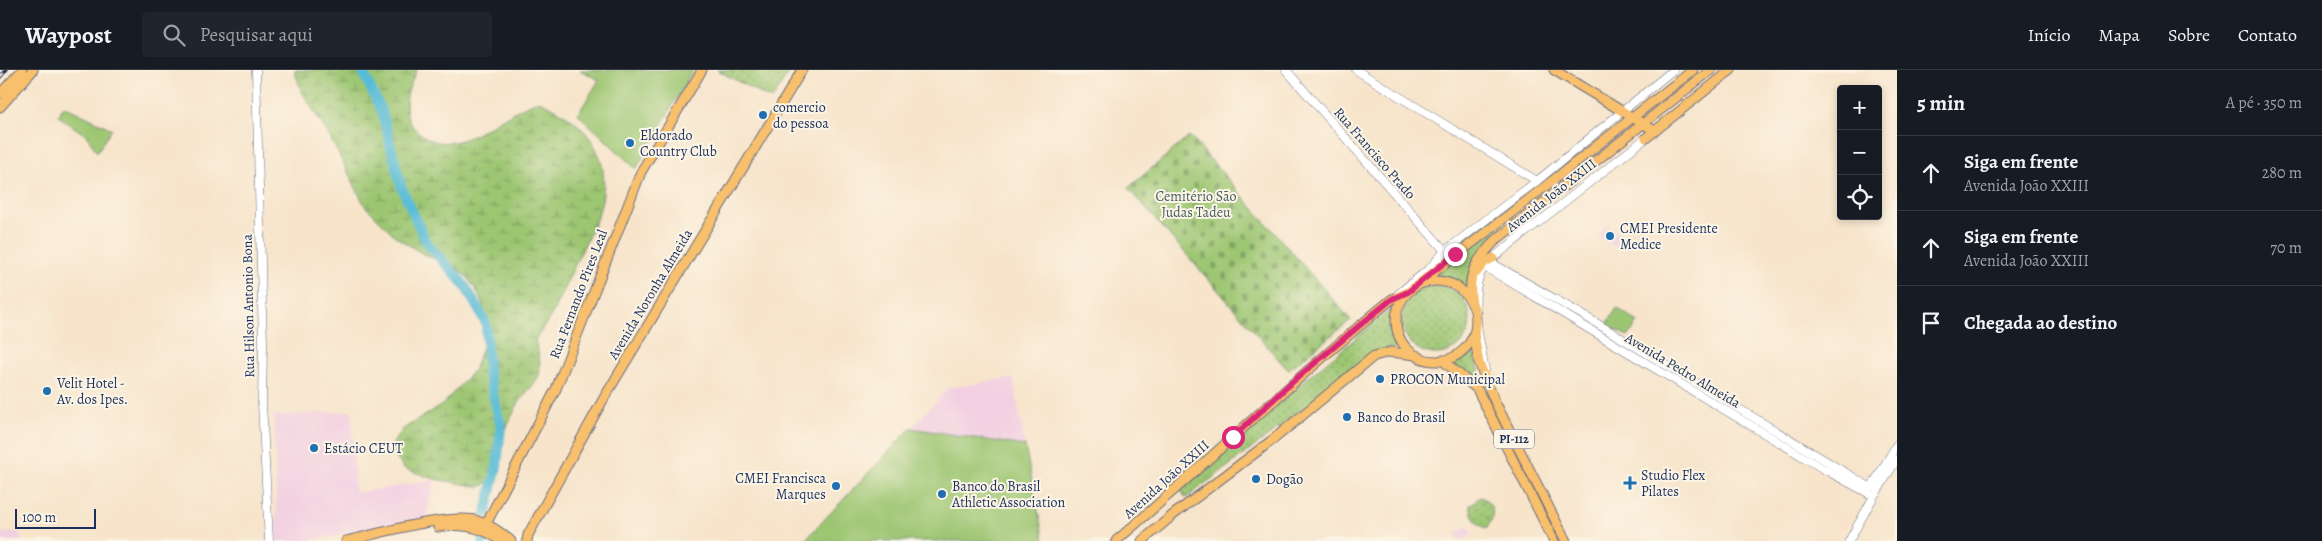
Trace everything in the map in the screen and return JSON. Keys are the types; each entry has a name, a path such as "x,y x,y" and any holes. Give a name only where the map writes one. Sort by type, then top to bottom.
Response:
{"main road":[{"path":"0,94 22,70"},
{"path":"0,107 33,70"},
{"name":"Rua Fernando Pires Leal","path":"485,527 556,389 641,172 702,70"},
{"name":"Avenida Noronha Almeida","path":"527,538 612,385 802,70"},
{"path":"1554,70 1655,131"},
{"name":"Avenida João XXIII","path":"1116,541 1177,489 1290,384 1392,299 1412,289 1693,70"},
{"name":"Avenida João XXIII","path":"1472,304 1470,284 1473,269 1478,260 1496,240 1711,70"},
{"name":"Avenida João XXIII","path":"1646,138 1731,70"},
{"path":"1430,268 1470,240 1479,237"},
{"path":"1470,284 1479,268 1489,262"},
{"path":"1342,384 1364,364 1380,354 1390,352 1416,355 1428,360 1442,360 1462,351 1474,333 1475,313 1472,304 1461,289 1448,282 1429,281 1412,289 1398,309 1396,325 1401,340 1416,355"},
{"name":"PI-112","path":"1474,333 1476,353 1488,386 1566,541"},
{"path":"1142,541 1173,514 1342,384 1375,362 1388,358 1416,360 1458,372"},
{"name":"PI-112","path":"1442,360 1477,389 1554,541"},
{"path":"1177,489 1188,504"},
{"path":"1164,500 1172,506 1173,514"},
{"path":"346,541 449,519 464,519 485,527 511,541"},
{"path":"374,541 443,526 485,527 501,541"},
{"path":"518,541 527,538"}],"street":[{"name":"Rua Hilson Antonio Bona","path":"256,70 263,343 262,403 269,541"},
{"name":"Rua Francisco Prado","path":"1286,70 1445,252"},
{"path":"1356,70 1537,181"},
{"name":"Avenida João XXIII","path":"1392,299 1430,268 1445,252 1537,181 1673,70"},
{"name":"Avenida João XXIII","path":"1489,262 1646,138"},
{"path":"1488,386 1476,305 1478,280 1489,262"},
{"name":"Avenida Pedro Almeida","path":"1489,262 1814,463 1873,492"},
{"path":"1848,541 1897,444"},
{"path":"1873,492 1897,459"}],"shaded area":[{"name":"CMEI Presidente Medice","path":"1605,226 1622,236 1616,247 1598,237"},
{"path":"1013,378 1025,446 911,428 948,388"},
{"name":"Estácio CEUT","path":"352,411 355,493 435,480 426,518 356,533 300,541 277,541 274,416"},
{"path":"1468,526 1472,535 1460,541 1456,533"},
{"path":"20,532 21,541 0,541 0,533"}],"green space":[{"path":"294,70 417,70 406,99 407,114 414,128 429,139 445,143 460,140 476,134 523,107 539,101 573,121 595,146 601,162 604,179 597,218 552,314 535,341 540,362 539,375 512,415 489,482 480,487 435,479 405,469 394,456 391,446 403,429 442,405 474,370 486,336 483,306 477,291 468,278 454,267 423,254 396,237 365,206 330,137 302,92"},
{"name":"Eldorado Country Club","path":"580,70 693,70 636,169 578,114 599,80"},
{"path":"717,70 785,70 789,72 772,100"},
{"path":"64,106 112,129 97,152 87,136 58,116"},
{"name":"Cemitério São Judas Tadeu","path":"1190,136 1351,320 1288,370 1128,188"},
{"path":"1506,224 1508,226 1494,237 1473,261 1466,289 1452,278 1432,275 1456,256"},
{"path":"1436,286 1449,289 1460,296 1467,307 1470,320 1467,333 1460,344 1449,351 1436,354 1423,351 1412,344 1405,333 1402,320 1405,307 1412,296 1423,289"},
{"path":"1392,308 1389,330 1398,348 1387,348 1366,357 1280,427 1186,498 1181,491 1186,485 1310,376"},
{"path":"1617,308 1638,322 1628,337 1607,324"},
{"path":"1471,346 1481,376 1481,386 1450,362"},
{"name":"Banco do Brasil Athletic Association","path":"911,428 1025,446 1044,541 804,541"},
{"path":"1480,497 1489,503 1492,511 1491,520 1486,528 1475,519 1470,505"}],"waterway":[{"path":"362,70 382,112 401,186 426,242 465,286 486,323 488,372 501,427 497,466 486,513"}],"railway":[{"path":"0,77 6,70"}],"place":[{"name":"comercio do pessoa","path":"763,115"},
{"name":"Eldorado Country Club","path":"630,143"},
{"name":"CMEI Presidente Medice","path":"1610,236"},
{"name":"PROCON Municipal","path":"1380,379"},
{"name":"Velit Hotel - Av. dos Ipes.","path":"47,391"},
{"name":"Banco do Brasil","path":"1347,417"},
{"name":"Estácio CEUT","path":"314,448"},
{"name":"Dogão","path":"1256,479"},
{"name":"Studio Flex Pilates","path":"1630,483"},
{"name":"CMEI Francisca Marques","path":"836,486"},
{"name":"Banco do Brasil Athletic Association","path":"942,494"}],"route":[{"path":"1233,437 1290,384 1360,325 1392,299 1408,292 1455,254"}]}
